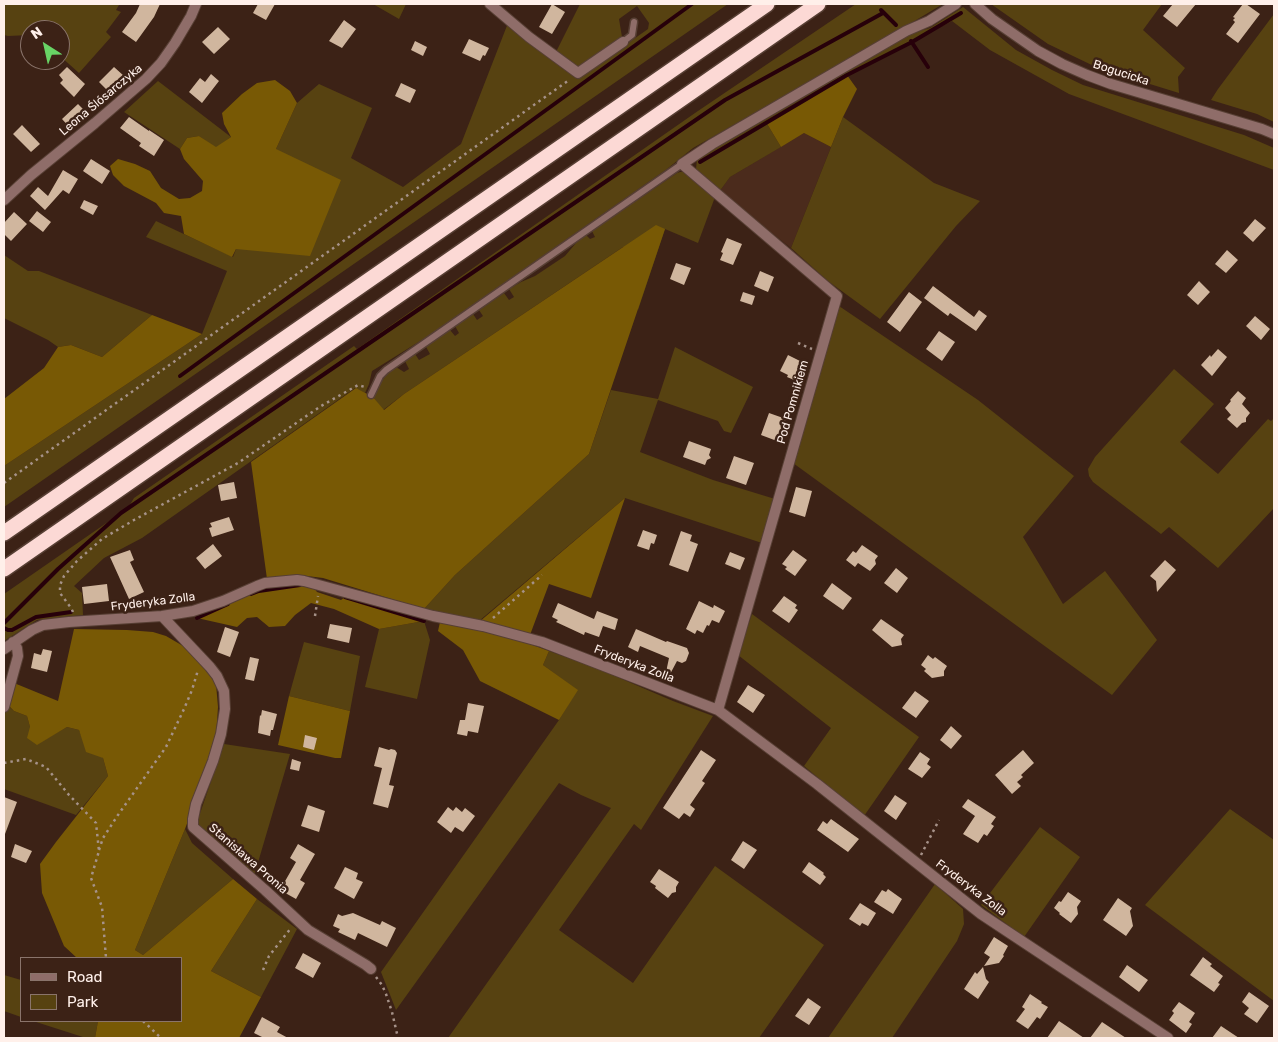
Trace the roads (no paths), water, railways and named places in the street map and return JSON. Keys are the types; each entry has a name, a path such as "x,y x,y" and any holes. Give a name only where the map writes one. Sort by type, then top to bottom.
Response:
{"highway":[{"path":"4,533 767,4"},
{"path":"4,569 818,4"}],"street":[{"name":"Leona Ślósarczyka","path":"4,200 152,73 175,43 196,4"},
{"path":"490,4 529,37 578,73 623,42"},
{"path":"682,164 712,144 897,36 956,4"},
{"name":"Bogucicka","path":"975,4 992,19 1038,51 1088,75 1111,84 1274,134"},
{"name":"Pod Pomnikiem","path":"682,164 837,296 718,710"},
{"name":"Fryderyka Zolla","path":"4,649 32,630 43,625 162,616 192,611 223,602 265,583 297,580 433,616 483,626 542,642 718,710 817,784 981,914 1168,1038"},
{"name":"Stanisława Pronia","path":"162,616 201,656 217,676 224,691 225,709 218,743 194,812 193,827 308,930 372,969"},
{"path":"4,707 18,656 17,648 13,642"}],"lane":[{"path":"623,42 632,35 634,22"},
{"path":"372,392 380,376 393,365 682,164"}],"waterway":[{"path":"180,376 692,4"},
{"path":"881,10 896,25"},
{"path":"4,623 58,569 121,513 725,100 883,13"},
{"path":"700,162 847,75 912,42 961,13"},
{"path":"911,41 928,67"},
{"path":"251,594 259,591 300,585"},
{"path":"345,597 424,621"},
{"path":"197,618 228,604"},
{"path":"4,628 12,630 36,617 71,612"}]}
